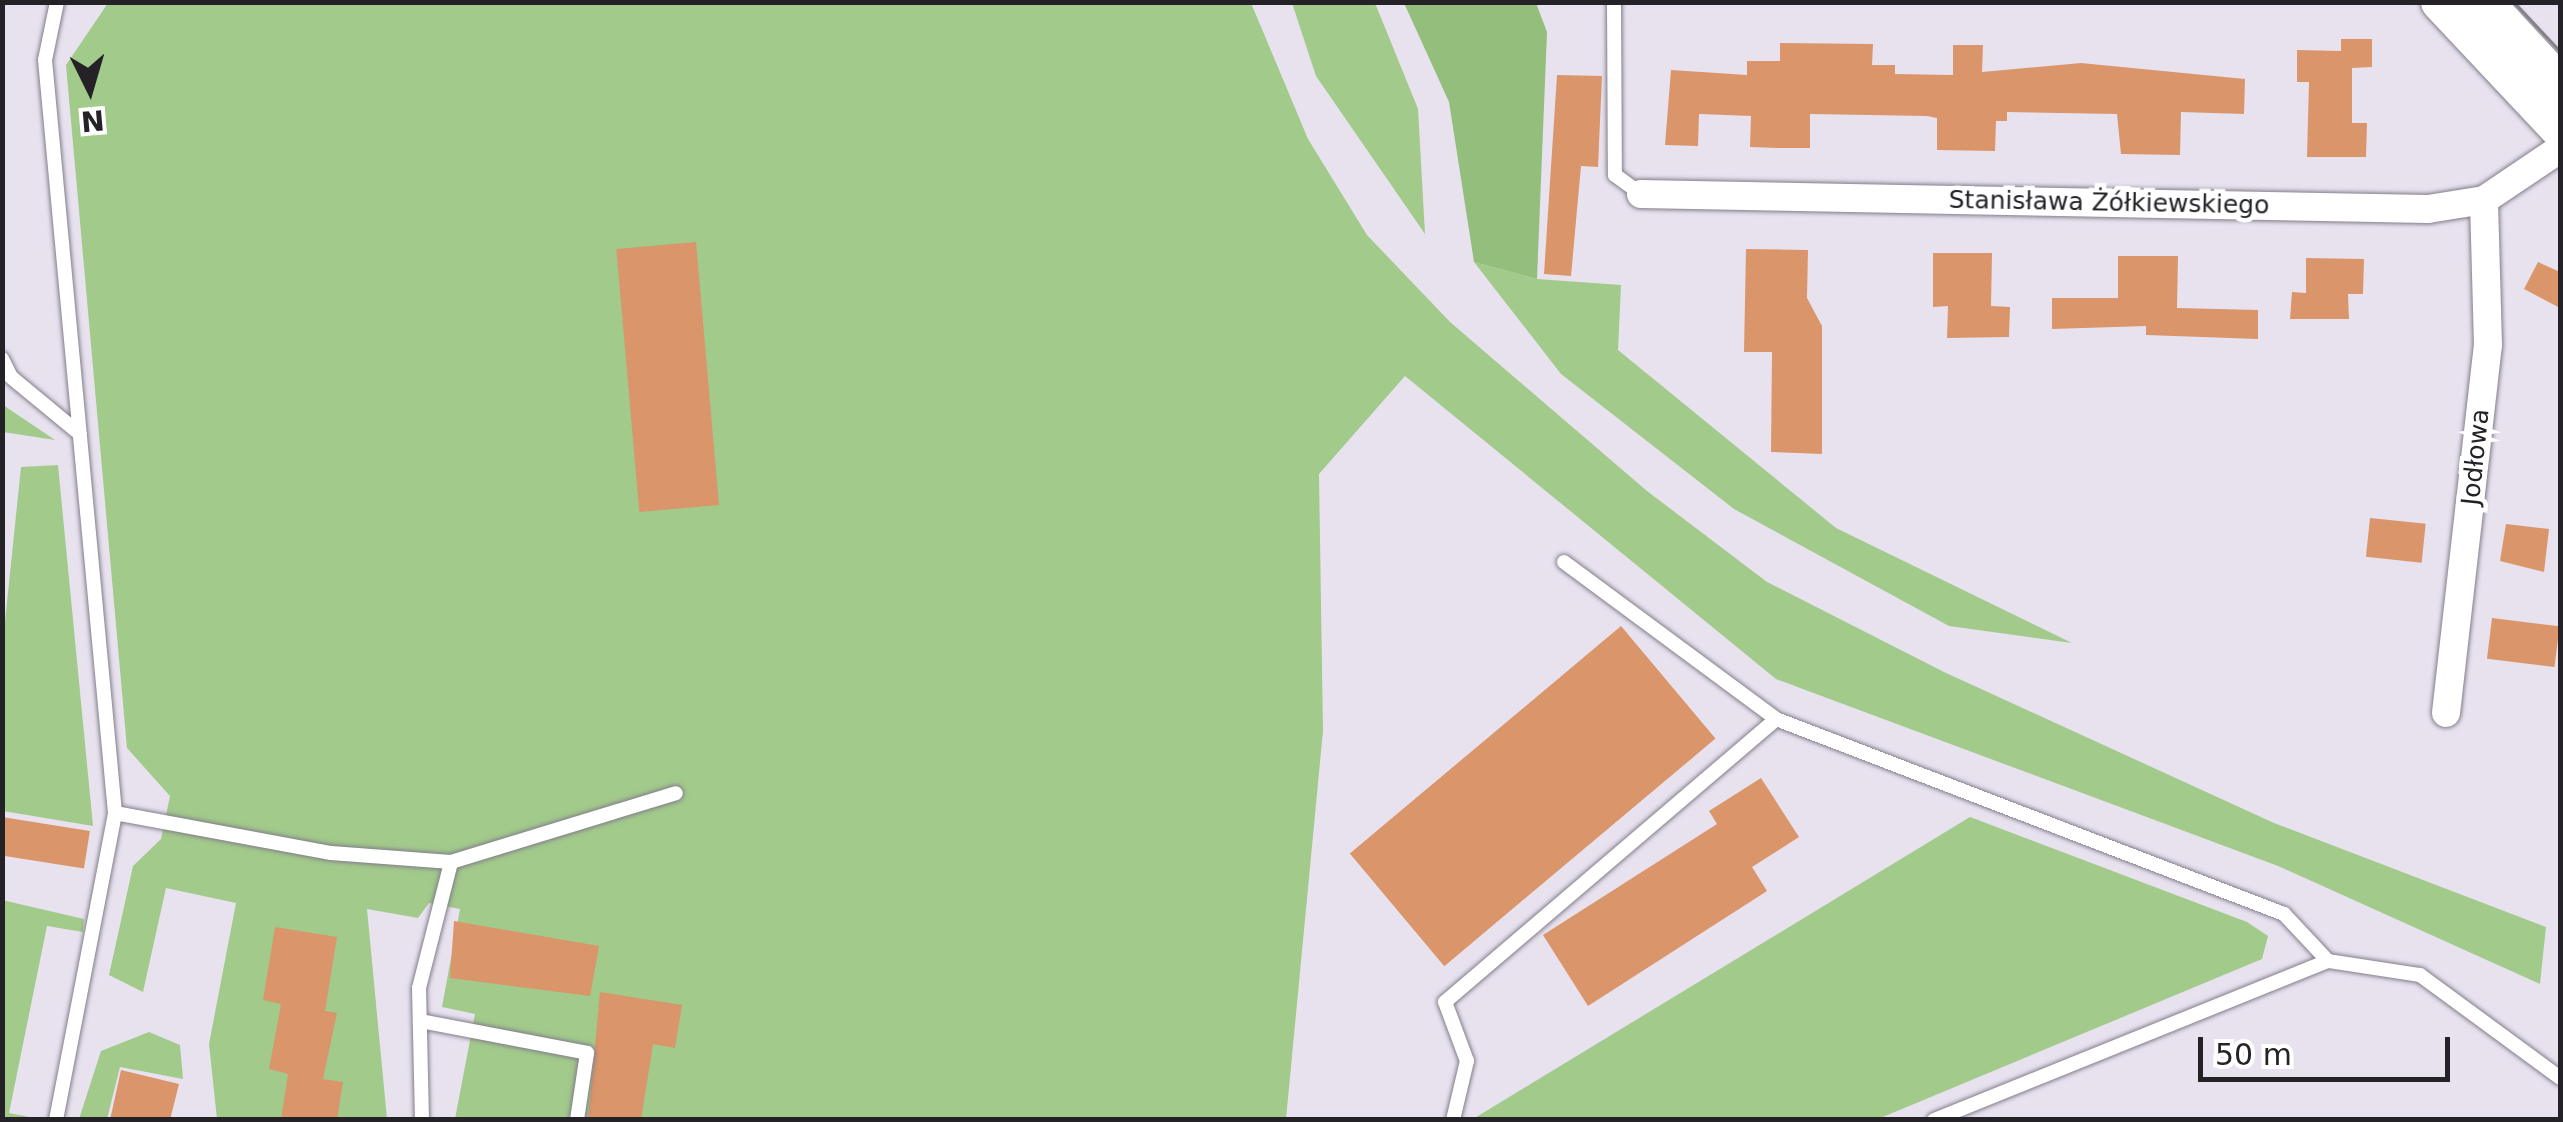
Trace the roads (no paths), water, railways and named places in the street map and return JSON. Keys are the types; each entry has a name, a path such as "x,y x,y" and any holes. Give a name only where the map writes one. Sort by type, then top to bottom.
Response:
{"main road":[{"path":"2440,2 2560,130"},
{"path":"2484,2 2560,84"}],"street":[{"name":"Stanisława Żółkiewskiego","path":"1641,194 2428,209 2484,200 2560,149"},
{"name":"Jodłowa","path":"2446,713 2488,344 2484,200"}],"lane":[{"path":"56,1120 115,812 45,60 57,2"},
{"path":"1614,2 1615,175 1641,194"},
{"path":"2,359 11,377 80,434"},
{"path":"1564,562 1776,719 2284,914 2328,961"},
{"path":"1453,1120 1467,1062 1445,1002 1776,719"},
{"path":"115,812 331,853 451,862 676,793"},
{"path":"422,1120 419,988 451,862"},
{"path":"1934,1120 2328,961 2420,975 2560,1078"},
{"path":"420,1022 586,1053 578,1120"}],"tram line":[{"path":"2514,2 2560,51"}]}
